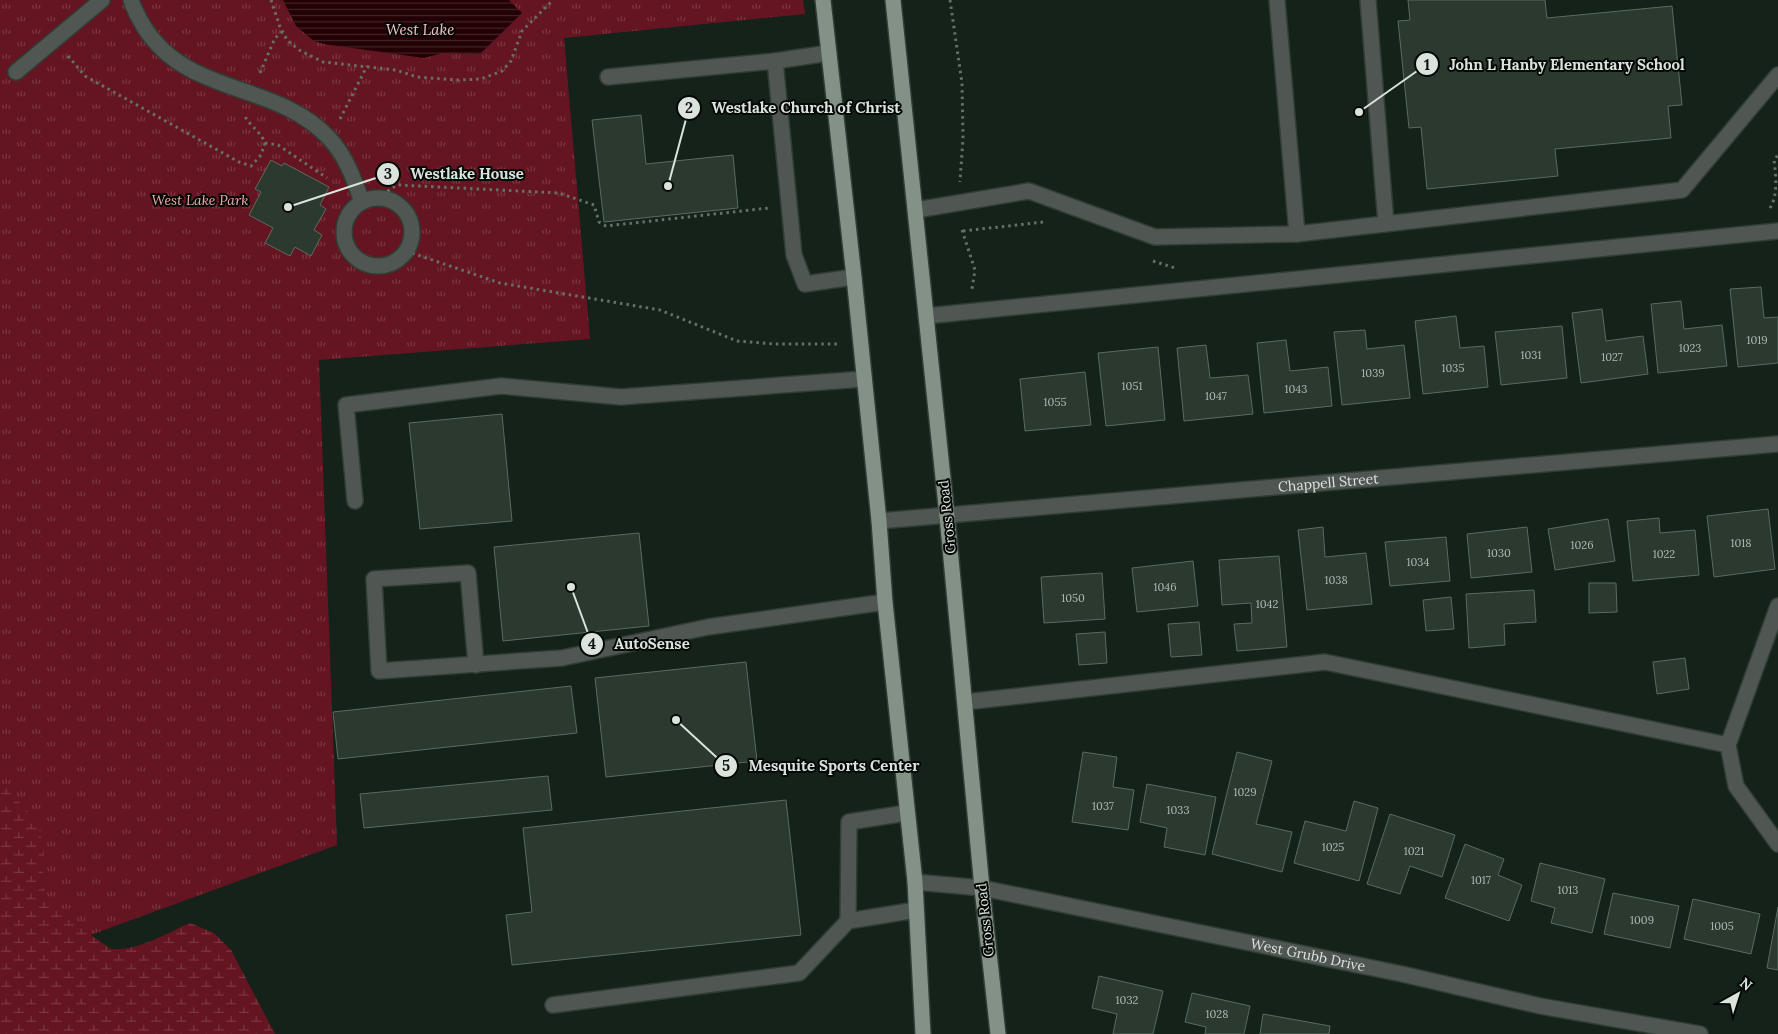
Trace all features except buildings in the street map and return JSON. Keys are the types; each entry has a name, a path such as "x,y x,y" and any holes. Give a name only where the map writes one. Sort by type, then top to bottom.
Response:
{"main road":[{"path":"823,0 854,278 906,813 915,882 923,1034"},
{"name":"Gross Road","path":"893,0 916,210 998,1034"}],"street":[{"path":"16,72 102,0"},
{"path":"131,0 134,10 154,41 188,70 267,98 307,119 329,138 347,162 362,202"},
{"path":"1277,0 1297,234"},
{"path":"1368,0 1386,224"},
{"path":"608,77 829,54"},
{"path":"775,61 794,255 805,284 854,278"},
{"path":"916,210 1029,191 1155,237 1297,234 1682,190 1778,75"},
{"path":"381,198 390,200 402,207 410,219 413,233 410,247 401,258 388,265 374,266 360,262 350,252 344,238 345,224 351,211 362,202 381,198"},
{"path":"926,316 1778,231"},
{"path":"355,501 346,405 501,386 621,398 864,379"},
{"name":"Chappell Street","path":"879,522 1778,444"},
{"path":"476,664 468,573 374,579 379,671 562,658 708,627 885,602"},
{"path":"1778,606 1728,745 1736,786 1778,844"},
{"path":"965,702 1325,662 1728,745"},
{"path":"848,921 849,822 906,813"},
{"name":"West Grubb Drive","path":"915,882 982,888 1402,974 1630,1028 1700,1034"},
{"path":"553,1005 799,973 848,921 916,910"}],"path":[{"path":"271,0 282,32 287,40 299,50 323,62 396,70 417,77 458,80 481,79 502,71 511,61 522,30 553,0"},
{"path":"950,0 962,83 964,138 959,203 963,231 975,270 973,288 962,313"},
{"path":"54,40 85,76 239,162 251,166 261,155 266,143 263,137 244,117 244,110 275,38 282,32"},
{"path":"329,138 367,66"},
{"path":"266,143 278,145 340,187 356,187"},
{"path":"381,198 391,188 399,185 558,193 594,205 599,222 606,226 790,205"},
{"path":"406,251 500,283 660,310 737,342 860,344"}],"green space":[{"name":"West Lake Park","path":"0,0 803,0 805,14 564,38 590,339 319,360 337,845 0,968"},
{"path":"0,782 38,822 44,854 42,885 55,910 111,949 141,945 190,923 214,933 231,950 275,1034 0,1034"}],"water":[{"name":"West Lake","path":"283,0 509,0 522,13 480,54 443,53 424,58 314,41 296,26"}],"place":[{"name":"John L Hanby Elementary School","path":"1359,112"},
{"name":"Westlake Church of Christ","path":"668,186"},
{"name":"Westlake House","path":"288,207"},
{"name":"AutoSense","path":"571,587"},
{"name":"Mesquite Sports Center","path":"676,720"}]}
